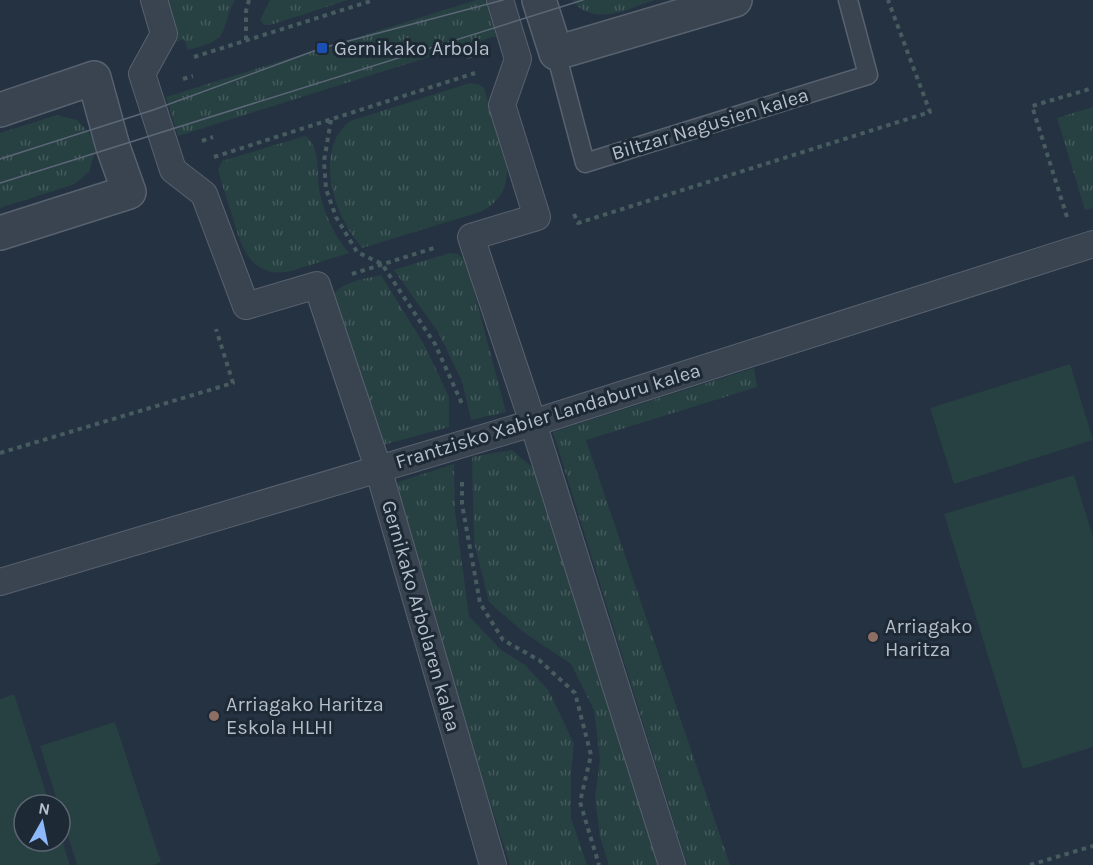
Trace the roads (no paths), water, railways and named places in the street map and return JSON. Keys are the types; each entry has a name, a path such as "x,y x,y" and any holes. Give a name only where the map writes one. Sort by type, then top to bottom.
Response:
{"street":[{"name":"Gernikako Arbolaren kalea","path":"154,0 164,34 142,74 173,170 204,194 246,306 317,285 378,468 493,865"},
{"path":"500,0 518,59 502,105 537,217 471,237 533,423 672,865"},
{"name":"Biltzar Nagusien kalea","path":"539,0 556,53"},
{"path":"556,53 735,0"},
{"path":"0,110 94,78 113,147 129,192 0,233"},
{"name":"Frantzisko Xabier Landaburu kalea","path":"0,582 533,423 1085,246"}],"lane":[{"name":"Biltzar Nagusien kalea","path":"556,53 585,163 868,75 848,0"}],"tram line":[{"path":"0,159 153,110 322,48 503,0"},
{"path":"0,183 583,0"}],"place":[{"name":"Gernikako Arbola","path":"322,48"},
{"name":"Arriagako Haritza","path":"873,637"},
{"name":"Arriagako Haritza Eskola HLHI","path":"214,716"}]}
